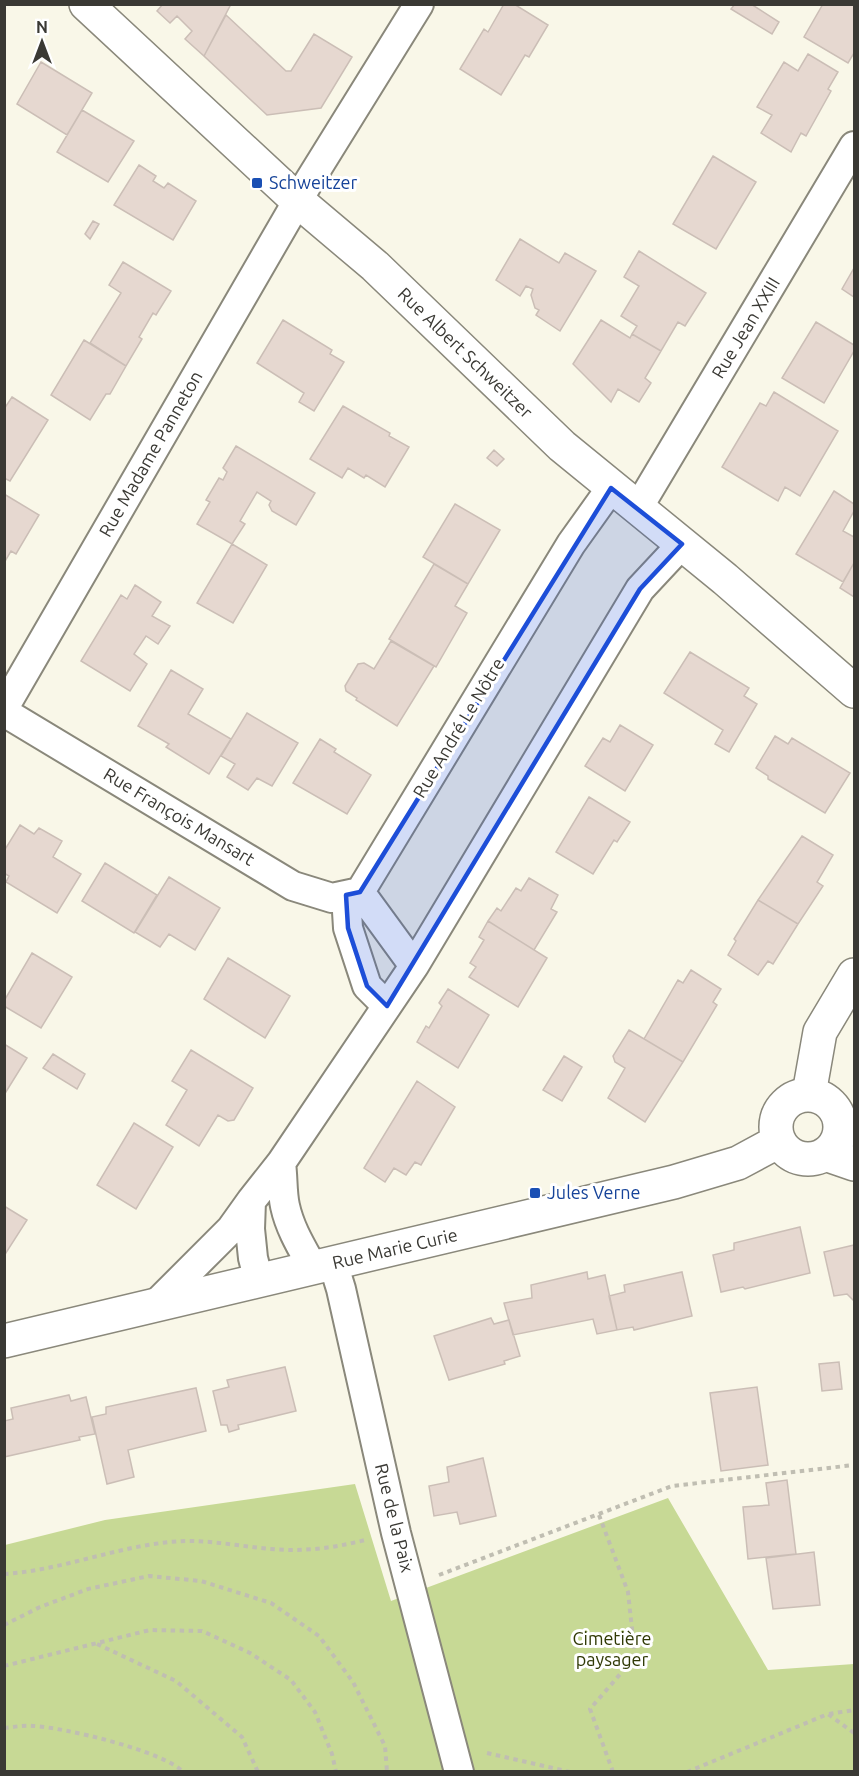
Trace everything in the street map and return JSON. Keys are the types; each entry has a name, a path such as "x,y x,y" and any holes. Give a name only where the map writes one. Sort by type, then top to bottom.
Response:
{"street":[{"name":"Rue Albert Schweitzer","path":"86,4 298,201 375,266 562,446 855,691"},
{"name":"Rue Madame Panneton","path":"4,710 298,201 419,4"},
{"name":"Rue Jean XXIII","path":"638,508 855,146"},
{"name":"Rue André Le Nôtre","path":"353,894 571,544 611,488"},
{"path":"153,1307 231,1229 281,1163 414,966 640,589 682,544"},
{"name":"Rue François Mansart","path":"4,710 293,886 332,898 353,894"},
{"path":"353,894 414,966"},
{"path":"353,894 348,927 367,986 387,1005"},
{"path":"832,1102 798,1096 789,1101 781,1110 776,1131 785,1149 794,1156 804,1159 840,1159 834,1147 839,1137 840,1126 832,1102 819,1032 855,975"},
{"name":"Rue Marie Curie","path":"4,1341 674,1182 738,1163 779,1141"},
{"path":"281,1163 284,1204 297,1240 323,1266"},
{"path":"251,1202 250,1229 253,1258 259,1281"},
{"name":"Rue de la Paix","path":"323,1266 341,1289 396,1533 459,1772"}],"path":[{"path":"411,1586 672,1486 855,1465"},
{"path":"599,1515 628,1592 635,1658 590,1709 613,1772"},
{"path":"4,1574 33,1572 129,1549 188,1541 293,1550 348,1544 396,1533"},
{"path":"4,1625 40,1607 88,1588 149,1576 201,1581 271,1603 319,1636 352,1682 385,1746 387,1772"},
{"path":"4,1666 150,1630 202,1631 250,1653 291,1680 315,1713 332,1754 336,1772"},
{"path":"95,1643 176,1681 242,1737 258,1772"},
{"path":"687,1772 828,1714 855,1710"},
{"path":"828,1714 855,1733"},
{"path":"4,1728 33,1726 96,1737 152,1755 179,1767 183,1772"},
{"path":"451,1744 570,1772"}],"highlighted area":[{"path":"611,488 682,544 640,589 387,1006 367,986 348,928 346,895 360,892"}],"green space":[{"name":"Cimetière paysager","path":"355,1484 391,1601 668,1498 768,1670 854,1664 854,1771 5,1772 5,1545 105,1520"}],"building":[{"path":"163,4 231,4 204,56 185,39 192,31 177,16 170,23 157,11"},
{"path":"504,4 514,4 548,25 529,57 525,55 501,95 460,69 484,29 488,32"},
{"path":"735,4 751,4 779,22 772,34 731,9"},
{"path":"823,4 854,4 854,53 848,63 804,37"},
{"path":"226,15 286,71 291,71 314,34 352,57 321,108 267,115 204,56"},
{"path":"808,54 838,72 828,89 831,91 806,136 801,133 791,152 761,133 772,115 757,107 784,62 798,71"},
{"path":"41,62 92,93 67,135 17,104"},
{"path":"82,110 134,141 108,182 57,152"},
{"path":"713,156 756,182 716,249 673,224"},
{"path":"139,165 156,176 153,181 164,188 168,183 196,201 173,240 114,205"},
{"path":"93,221 99,224 90,239 85,234"},
{"path":"520,239 559,263 565,253 596,271 560,331 536,315 539,310 535,308 531,295 533,289 526,286 520,296 496,280"},
{"path":"639,251 706,293 685,326 678,322 661,351 632,334 637,326 621,316 639,286 624,277"},
{"path":"123,262 171,291 156,315 153,313 139,337 142,339 126,366 90,343 121,293 109,285"},
{"path":"854,268 854,297 842,289"},
{"path":"283,320 332,350 330,354 344,362 314,411 299,402 304,393 257,363"},
{"path":"601,320 630,338 632,334 661,351 645,378 651,383 639,402 618,389 611,402 573,364"},
{"path":"816,322 854,345 854,351 824,403 782,378"},
{"path":"84,340 126,366 110,394 106,394 90,420 51,395"},
{"path":"774,392 838,431 800,496 785,487 778,501 722,467 760,403 766,406"},
{"path":"12,397 48,420 10,481 4,478 4,409"},
{"path":"343,406 390,433 389,436 409,447 385,487 366,475 364,478 348,468 342,478 310,459"},
{"path":"236,446 315,493 296,525 272,511 269,505 271,501 257,492 240,521 245,524 232,544 197,524 210,502 206,500 219,478 223,480 227,472 223,468"},
{"path":"494,450 504,459 497,466 487,458"},
{"path":"834,491 854,504 854,511 843,531 854,537 854,563 843,582 796,554"},
{"path":"4,494 39,515 16,554 11,551 4,563"},
{"path":"455,504 500,530 468,584 423,557"},
{"path":"232,544 267,565 233,623 197,603"},
{"path":"854,563 854,597 840,588"},
{"path":"434,564 468,584 455,606 467,613 436,667 389,639"},
{"path":"135,585 161,602 152,616 170,626 158,644 146,636 134,654 147,664 130,691 81,661 121,595 127,599"},
{"path":"391,641 434,666 397,726 356,700 357,698 346,691 345,686 358,664 364,663 374,669"},
{"path":"690,652 749,688 744,696 757,704 729,752 715,744 723,730 664,693"},
{"path":"171,670 203,689 188,714 231,739 209,774 166,747 169,744 138,726"},
{"path":"247,713 298,743 272,786 257,778 248,790 227,777 235,764 221,756"},
{"path":"620,725 653,745 625,791 585,766 603,738 610,742"},
{"path":"775,736 788,744 792,738 850,773 825,813 768,779 768,776 756,768"},
{"path":"320,739 336,749 334,752 371,775 347,814 293,783"},
{"path":"589,797 630,822 617,842 614,840 593,874 556,852"},
{"path":"20,825 34,834 39,828 62,841 53,857 81,874 57,913 6,882 9,876 4,873 4,851"},
{"path":"802,836 833,855 817,882 823,886 798,924 758,900"},
{"path":"105,863 157,895 134,933 82,901"},
{"path":"169,877 220,908 195,950 169,934 160,947 135,932"},
{"path":"529,878 558,895 551,909 557,912 534,950 488,921 497,908 501,911 516,888 521,891"},
{"path":"758,900 798,924 773,964 768,961 758,975 728,955 736,941 734,939"},
{"path":"488,921 547,958 518,1007 469,977 476,967 470,963 484,940 479,937"},
{"path":"32,953 72,977 41,1028 4,1006 4,1001"},
{"path":"228,958 290,996 265,1038 204,999"},
{"path":"691,970 721,989 713,1002 717,1005 683,1062 644,1039 678,980 683,983"},
{"path":"448,989 489,1015 458,1068 417,1042 426,1026 429,1028 442,1006 439,1003"},
{"path":"629,1030 683,1062 645,1122 608,1098 625,1068 615,1062 613,1056"},
{"path":"4,1044 27,1058 4,1095"},
{"path":"191,1050 253,1088 234,1120 228,1121 218,1115 199,1146 166,1125 187,1090 172,1081"},
{"path":"53,1054 85,1074 77,1089 43,1068"},
{"path":"564,1056 582,1067 562,1101 543,1090"},
{"path":"417,1081 455,1107 421,1165 415,1162 406,1175 394,1168 385,1182 364,1168"},
{"path":"134,1123 173,1147 136,1209 97,1185"},
{"path":"4,1206 27,1220 4,1256"},
{"path":"800,1227 810,1273 745,1289 743,1287 721,1292 713,1255 734,1250 734,1243"},
{"path":"854,1245 854,1301 847,1294 834,1296 824,1252"},
{"path":"587,1272 588,1279 605,1275 617,1330 597,1334 593,1319 513,1335 504,1303 532,1298 531,1285"},
{"path":"682,1272 692,1316 634,1330 633,1327 617,1330 609,1296 625,1292 624,1285"},
{"path":"491,1318 494,1324 509,1320 520,1356 504,1361 505,1364 449,1380 434,1336"},
{"path":"839,1362 842,1389 822,1391 819,1364"},
{"path":"285,1367 296,1411 238,1425 239,1429 229,1432 227,1425 221,1425 213,1391 229,1387 227,1380"},
{"path":"757,1387 768,1465 721,1471 710,1393"},
{"path":"196,1388 206,1431 128,1450 134,1477 107,1484 92,1417 106,1414 106,1407"},
{"path":"69,1395 71,1401 86,1397 95,1434 79,1437 80,1440 4,1457 4,1421 13,1419 11,1408"},
{"path":"483,1458 496,1516 460,1524 457,1512 434,1516 429,1486 449,1482 447,1467"},
{"path":"787,1480 796,1554 748,1559 743,1507 769,1505 766,1483"},
{"path":"814,1552 820,1605 773,1609 766,1558"}],"place":[{"name":"Schweitzer","path":"257,183"},
{"name":"Jules Verne","path":"535,1193"}]}
